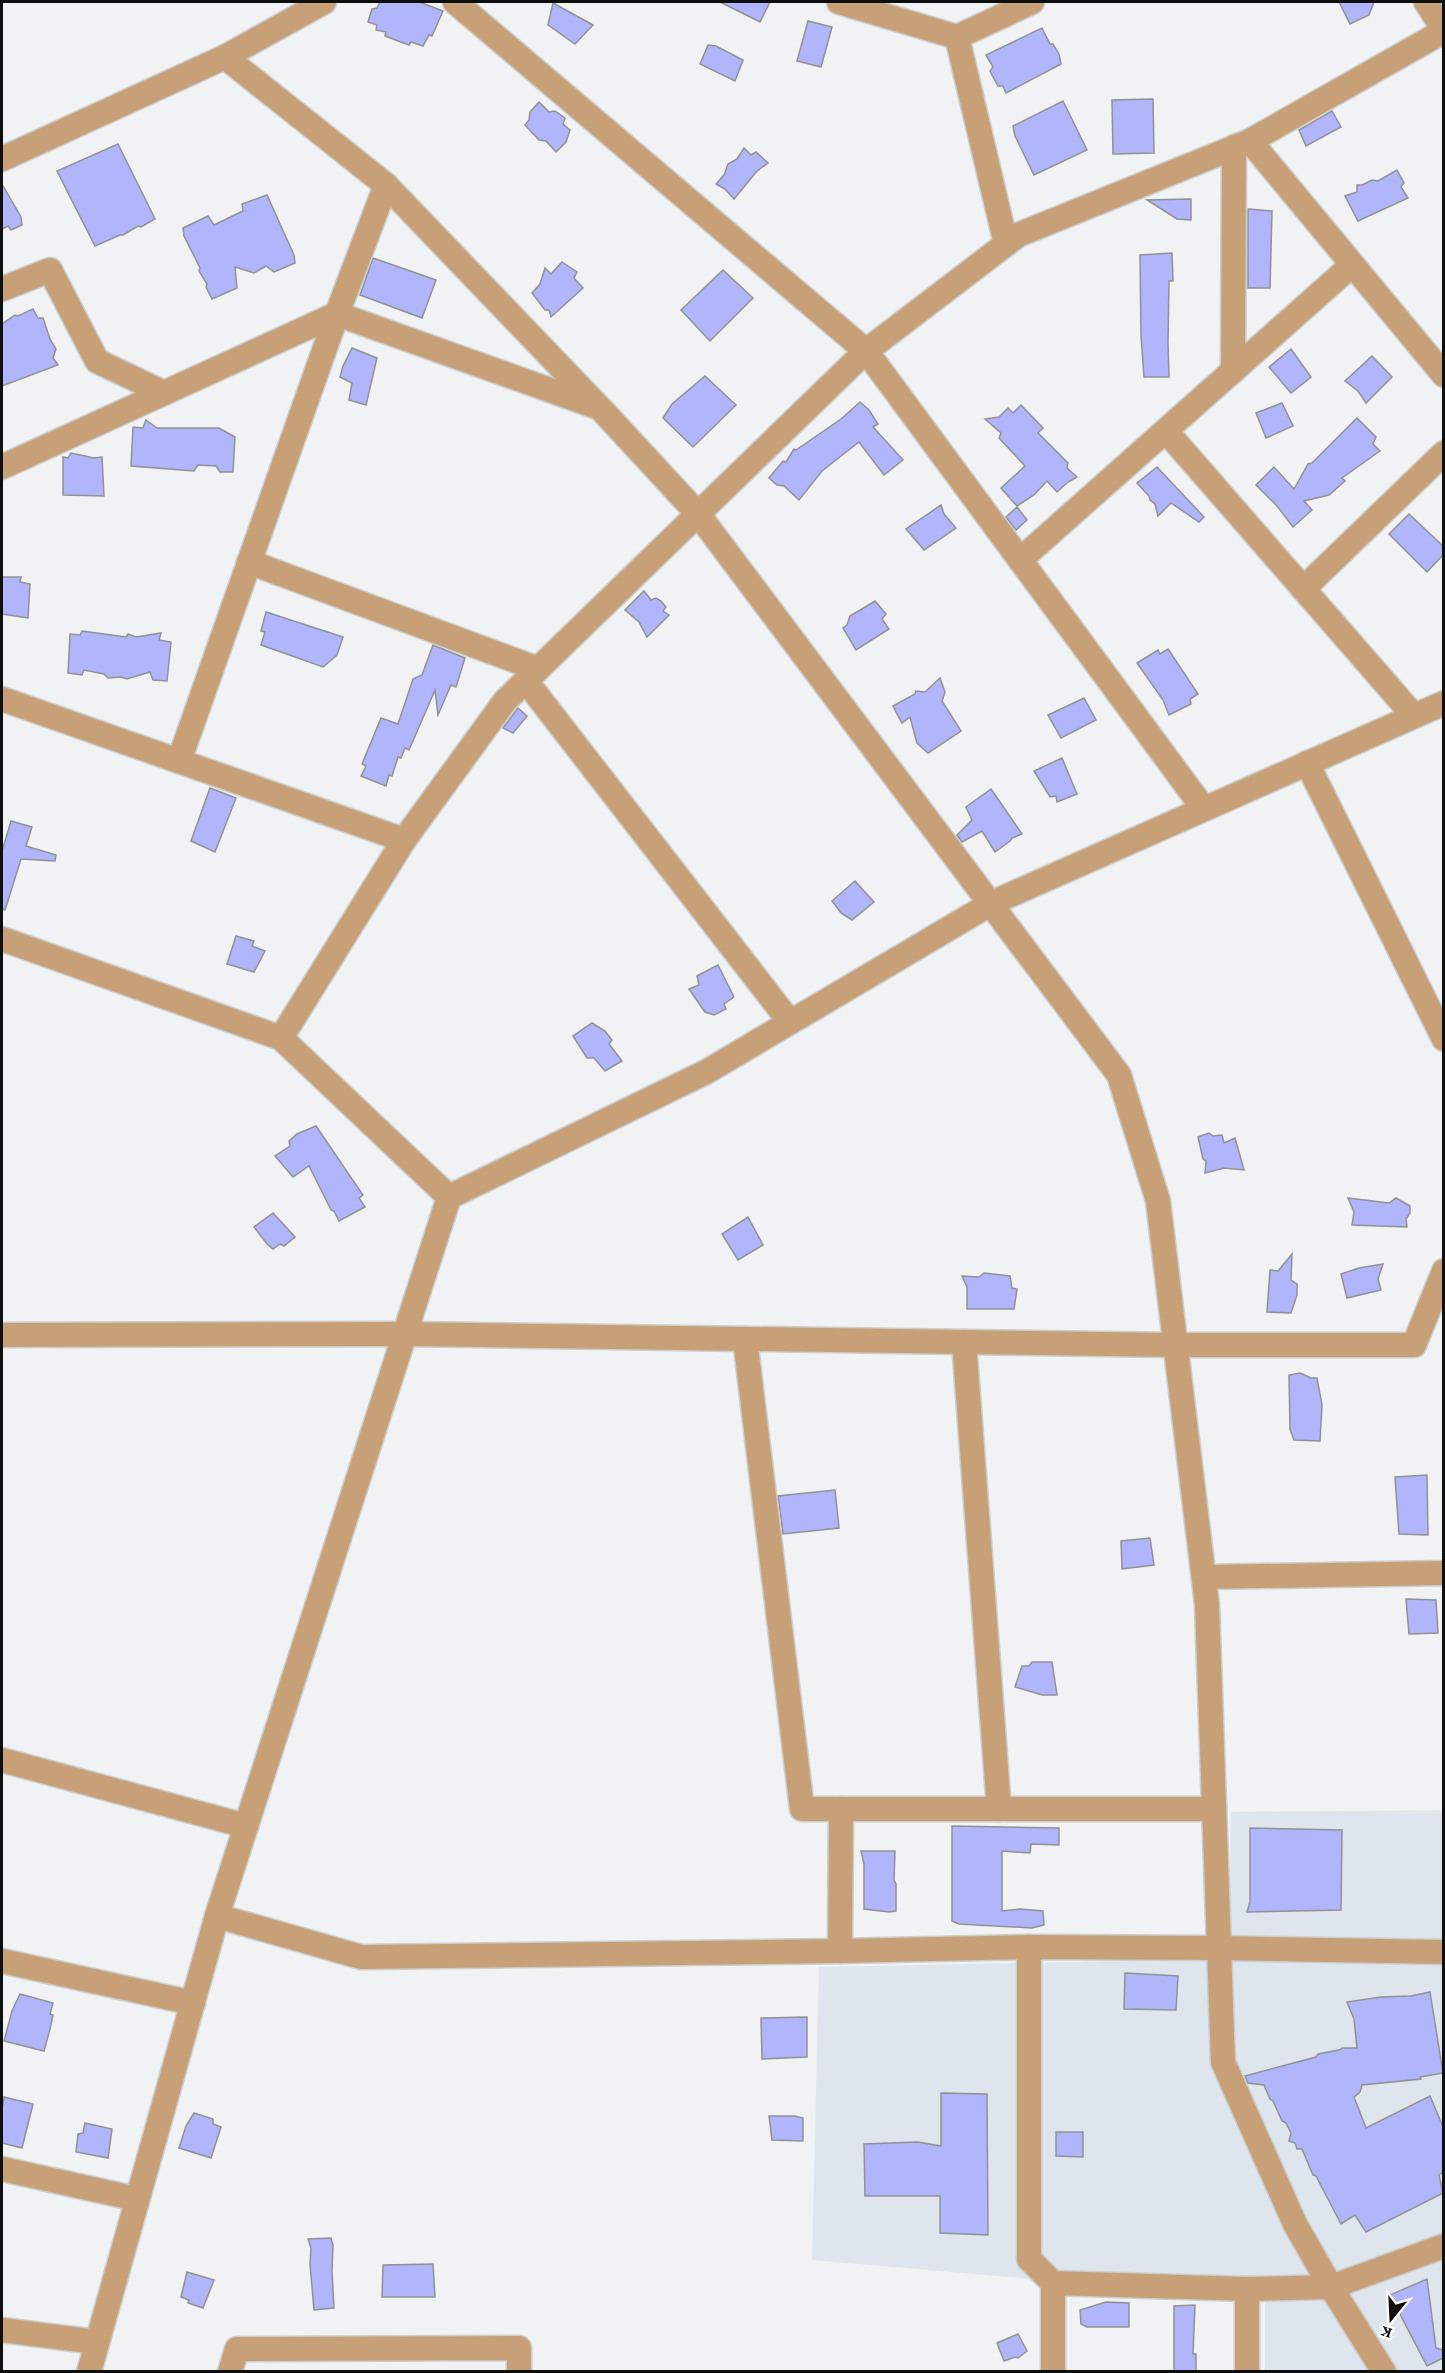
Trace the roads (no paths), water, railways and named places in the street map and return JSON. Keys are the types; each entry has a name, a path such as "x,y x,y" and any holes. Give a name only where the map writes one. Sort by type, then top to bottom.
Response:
{"street":[{"path":"2,159 225,57 324,2"},
{"path":"455,2 866,351 1204,809"},
{"path":"839,2 957,37 1032,2"},
{"path":"281,1038 404,840 505,701 866,351 1018,235 1242,144 1443,31 1426,2"},
{"path":"957,37 1006,244"},
{"path":"225,57 386,186 600,408 698,514 1119,1075 1158,1201 1207,1605 1223,2062 1295,2224 1331,2288 1384,2372"},
{"path":"1242,144 1352,265 1443,375"},
{"path":"1233,371 1242,144"},
{"path":"179,761 337,314 386,186"},
{"path":"1020,560 1352,265"},
{"path":"2,289 50,270 97,361 164,393"},
{"path":"2,467 337,314 600,408"},
{"path":"1166,430 1414,716"},
{"path":"1303,589 1443,453"},
{"path":"249,562 532,675 790,1022"},
{"path":"2,699 404,840"},
{"path":"89,2372 217,1916 449,1197 706,1072 992,903 1443,703"},
{"path":"1307,763 1443,1040"},
{"path":"2,939 281,1038 449,1197"},
{"path":"2,1337 405,1334 1175,1345 1414,1345 1443,1271"},
{"path":"745,1339 802,1809 1214,1809"},
{"path":"964,1342 999,1809"},
{"path":"1204,1577 1443,1573"},
{"path":"2,1760 246,1826"},
{"path":"840,1951 841,1809"},
{"path":"217,1916 361,1956 1029,1947 1443,1952"},
{"path":"1029,1947 1029,2259 1053,2283 1247,2289 1331,2288 1443,2246"},
{"path":"2,1961 193,2002"},
{"path":"2,2169 137,2199"},
{"path":"1053,2283 1053,2372"},
{"path":"1247,2289 1247,2372"},
{"path":"2,2330 97,2342"},
{"path":"230,2372 237,2349 519,2348 519,2372"}]}
